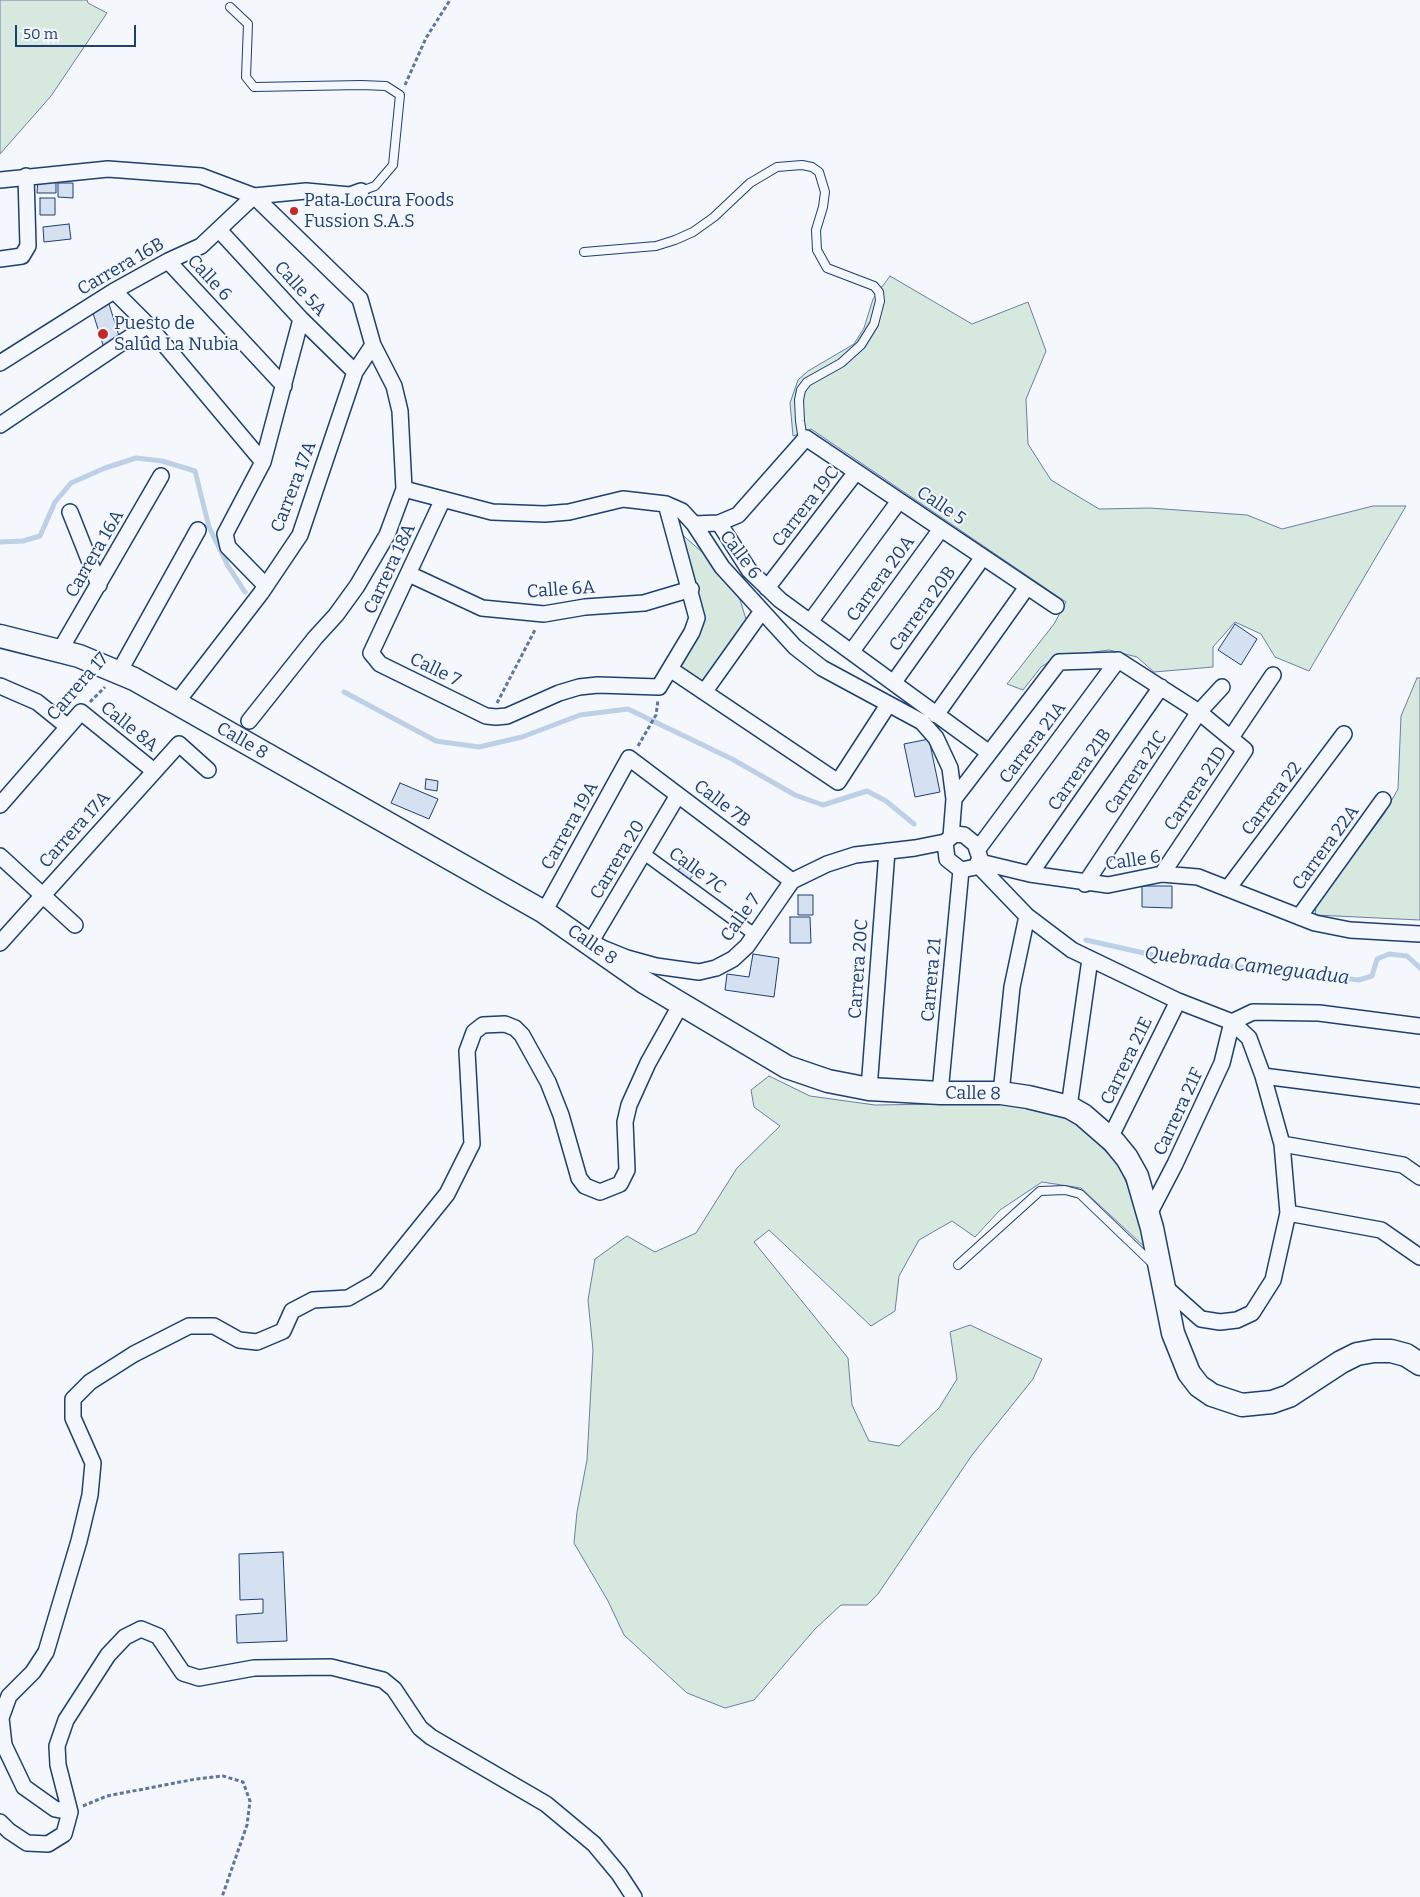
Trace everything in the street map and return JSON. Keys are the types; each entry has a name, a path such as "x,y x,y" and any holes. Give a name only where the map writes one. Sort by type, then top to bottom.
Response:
{"main road":[{"name":"Calle 8","path":"0,636 60,652 119,672 176,702 544,912 644,982 787,1068 828,1082 869,1089 940,1093 1001,1093 1028,1096 1069,1107 1083,1115 1110,1138 1127,1158 1137,1176 1151,1221 1173,1333 1189,1373 1199,1386 1227,1401 1242,1405 1272,1402 1289,1396 1341,1362 1357,1354 1391,1352 1406,1355 1420,1364"}],"street":[{"path":"0,180 108,169 201,176 254,196 360,299 373,346 394,386 400,411 404,489 387,535 357,586 336,615 315,638 249,721"},
{"path":"0,258 22,256 28,246 26,176"},
{"path":"254,196 306,191 350,195 362,191"},
{"name":"Carrera 16B","path":"0,363 114,291 168,261 201,246 254,196"},
{"name":"Calle 5A","path":"220,230 301,319 355,372"},
{"name":"Calle 6","path":"168,261 284,386"},
{"path":"114,291 148,325 263,462"},
{"path":"264,590 228,547 225,534 263,462 301,319"},
{"path":"0,424 148,325"},
{"name":"Carrera 17A","path":"176,702 264,590 300,535 355,372 373,346"},
{"path":"694,524 719,523 738,515 806,438"},
{"name":"Calle 5","path":"806,438 1056,606"},
{"name":"Carrera 19C","path":"766,588 856,472"},
{"name":"Carrera 16A","path":"60,652 162,476"},
{"name":"Calle 6","path":"404,489 492,512 523,514 570,512 623,500 666,504 682,511 694,524 722,567 795,647 815,663 888,705 922,722 936,738 950,768 954,806 948,839 947,859"},
{"name":"Carrera 18A","path":"371,654 410,574 442,499"},
{"path":"810,622 899,500"},
{"path":"490,716 507,716 559,693 579,687 598,685 659,687 692,632 697,618 666,504"},
{"path":"70,512 99,585"},
{"path":"719,523 749,570 766,588 988,752"},
{"name":"Carrera 20A","path":"852,651 941,529"},
{"name":"Carrera 17","path":"119,672 198,530"},
{"name":"Carrera 20B","path":"894,682 983,557"},
{"name":"Calle 6A","path":"410,574 482,608 544,614 584,607 644,603 690,589"},
{"path":"936,714 1027,587"},
{"path":"705,691 762,612"},
{"name":"Calle 7","path":"371,654 380,664 490,716"},
{"path":"954,806 988,752 1059,662 1118,660 1200,712 1232,736 1273,675"},
{"name":"Carrera 21A","path":"976,853 1118,660"},
{"path":"670,669 838,782 888,705"},
{"path":"0,686 37,702 68,727"},
{"name":"Carrera 21C","path":"1085,884 1200,712 1222,686"},
{"name":"Carrera 21B","path":"1030,874 1161,687"},
{"name":"Carrera 17","path":"0,805 81,712"},
{"name":"Calle 8A","path":"81,712 154,771"},
{"name":"Carrera 22","path":"1229,887 1344,734"},
{"name":"Carrera 21D","path":"1162,874 1245,750 1232,736"},
{"name":"Carrera 17A","path":"0,943 42,894 180,744"},
{"name":"Calle 8A","path":"180,744 208,770"},
{"name":"Carrera 19A","path":"544,912 628,758"},
{"name":"Calle 7B","path":"628,758 792,881"},
{"name":"Carrera 20","path":"590,943 678,795"},
{"name":"Carrera 22A","path":"1298,917 1383,800"},
{"name":"Calle 6","path":"954,806 976,853 1030,874 1085,884 1108,886 1162,874 1198,877 1229,887 1315,924 1350,930 1420,934"},
{"name":"Calle 7","path":"590,943 627,958 656,966 699,972 716,968 734,959 792,881 827,864 855,855 915,848 960,834 976,853"},
{"name":"Calle 7","path":"915,848 947,859 961,870"},
{"name":"Carrera 20C","path":"869,1089 887,851"},
{"path":"961,870 973,869 976,853"},
{"path":"976,853 1027,916 1072,950 1178,1001 1232,1022 1249,1038 1263,1076 1282,1144 1288,1213 1273,1280 1252,1313 1237,1320 1220,1322 1201,1319 1163,1279"},
{"name":"Calle 7C","path":"643,854 754,934"},
{"path":"0,856 75,925"},
{"name":"Carrera 21","path":"940,1093 961,870"},
{"path":"1001,1093 1012,987 1027,916"},
{"path":"1069,1107 1090,959"},
{"name":"Carrera 21E","path":"1110,1138 1178,1001"},
{"path":"70,1812 56,1809 24,1787 4,1745 1,1718 9,1696 33,1672 46,1652 79,1541 90,1495 93,1463 73,1418 73,1399 90,1382 134,1354 189,1326 214,1326 239,1340 257,1342 282,1331 292,1311 313,1300 348,1298 376,1282 447,1194 472,1144 467,1051 474,1032 482,1026 504,1024 515,1028 522,1035 548,1082 561,1115 579,1178 585,1186 600,1192 620,1184 627,1170 624,1122 628,1105 648,1063 681,1004"},
{"path":"1232,1022 1253,1012 1309,1013 1420,1026"},
{"name":"Carrera 21F","path":"1151,1221 1225,1055 1232,1022"},
{"path":"1263,1076 1420,1096"},
{"path":"1282,1144 1403,1165 1420,1177"},
{"path":"1288,1213 1382,1230 1420,1257"},
{"path":"0,1822 9,1832 27,1843 48,1844 64,1834 70,1812 58,1765 56,1746 66,1720 108,1655 125,1637 141,1629 158,1636 183,1673 198,1678 254,1668 331,1667 383,1680 394,1688 420,1728 431,1737 546,1804 594,1844 619,1874 634,1897"}],"lane":[{"path":"230,7 248,24 246,76 254,87 386,86 400,95 393,165 375,186 362,191"},
{"path":"584,252 656,246 675,240 693,232 714,217 750,183 777,167 802,165 812,167 819,172 825,192 815,239 821,259 827,268 837,274 874,286 879,292 880,300 874,324 861,346 841,363 807,382 801,390 799,400 800,421 802,434 806,438"},
{"path":"958,1265 1040,1191 1065,1190 1080,1194 1163,1279"}],"path":[{"path":"400,95 414,63 420,55 426,38 450,0"},
{"path":"490,716 544,614"},
{"name":"Carrera 17","path":"81,712 119,672"},
{"path":"642,740 656,715"},
{"path":"70,1812 107,1796 196,1779 223,1776 242,1782 250,1801 247,1825 222,1897"}],"shaded area":[{"path":"0,0 87,0 88,3 107,13 51,96 0,154"},
{"path":"890,276 972,324 1028,302 1046,351 1026,399 1028,444 1051,480 1099,509 1150,508 1247,515 1282,529 1373,506 1406,506 1309,671 1275,657 1261,634 1235,622 1213,647 1213,667 1154,672 1137,657 1109,650 1057,657 1041,667 1023,690 1007,684 1054,624 1066,602 811,429 793,436 790,403 798,380 808,371 854,344 864,328 873,299"},
{"path":"678,531 734,580 749,629 700,699 673,677 699,630"},
{"path":"1417,678 1420,678 1420,920 1315,915 1316,906 1384,814 1398,789 1401,716"},
{"path":"769,1076 810,1096 875,1105 1014,1103 1060,1112 1092,1136 1119,1166 1137,1207 1149,1251 1081,1188 1042,1182 1000,1210 975,1237 952,1221 919,1240 899,1276 895,1311 871,1326 769,1230 754,1242 848,1358 852,1405 869,1441 899,1446 939,1408 957,1379 950,1332 970,1325 1042,1359 1033,1379 972,1455 878,1594 867,1605 841,1605 815,1629 754,1700 725,1708 687,1693 624,1635 608,1601 574,1543 577,1512 587,1460 593,1350 588,1300 595,1259 627,1236 655,1252 696,1233 737,1168 780,1126 754,1107 751,1090"}],"building":[{"path":"38,180 56,182 56,193 37,193"},
{"path":"58,183 73,183 73,198 58,197"},
{"path":"40,198 55,198 55,215 40,215"},
{"path":"69,224 71,239 44,242 43,227"},
{"path":"109,304 121,342 104,348 92,310"},
{"path":"1235,624 1257,639 1241,665 1218,650"},
{"path":"929,739 940,792 915,797 904,744"},
{"path":"426,779 438,781 437,791 425,789"},
{"path":"400,783 438,799 429,819 391,803"},
{"path":"685,862 696,872 688,881 677,872"},
{"path":"1142,886 1172,886 1172,908 1142,907"},
{"path":"798,895 813,895 813,915 798,915"},
{"path":"790,917 810,917 811,943 790,943"},
{"path":"753,954 779,958 774,997 725,990 727,974 749,977"},
{"path":"283,1552 287,1641 237,1643 236,1615 263,1613 263,1599 240,1600 239,1554"}],"waterway":[{"name":"Quebrada Cameguadua","path":"0,542 23,541 40,536 55,502 71,483 105,468 136,458 162,461 195,471 209,527 228,566 245,592"},
{"name":"Quebrada Cameguadua","path":"344,692 436,741 479,747 522,737 580,715 628,709 732,759 795,795 823,805 867,791 886,801 914,824"},
{"name":"Quebrada Cameguadua","path":"1086,940 1175,960 1359,980 1372,976 1377,959 1389,954 1407,956 1420,968"}],"place":[{"name":"Pata Locura Foods Fussion S.A.S","path":"294,211"},
{"name":"Puesto de Salud La Nubia","path":"103,334"}]}
